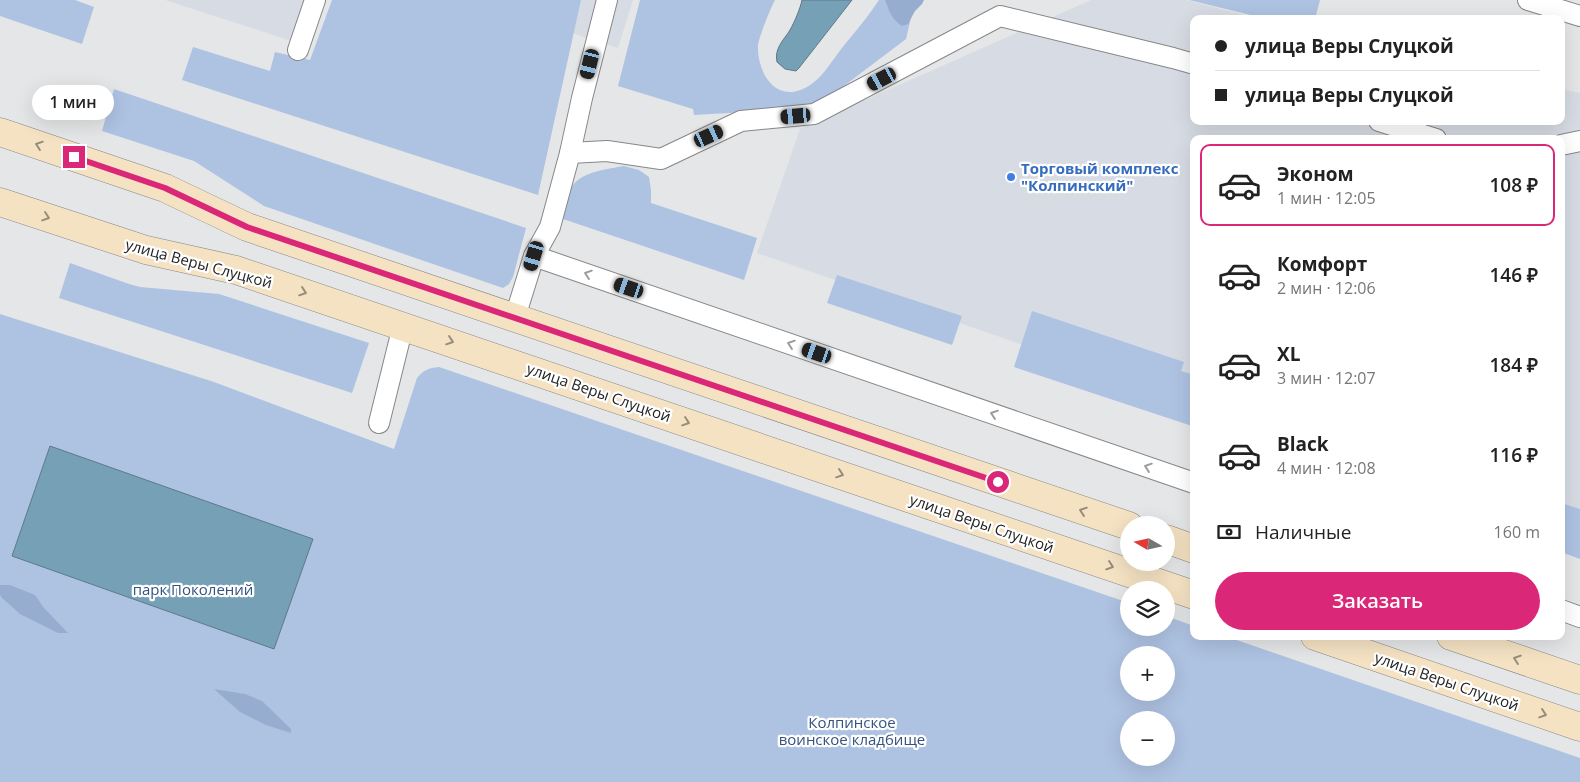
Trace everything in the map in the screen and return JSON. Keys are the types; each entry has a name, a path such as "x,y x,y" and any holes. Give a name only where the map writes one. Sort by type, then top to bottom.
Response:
{"street":[{"path":"0,132 165,188 247,227 1120,523"},
{"name":"улица Веры Слуцкой","path":"0,202 146,250 236,270 1190,594"},
{"path":"1175,542 1190,548"},
{"name":"улица Веры Слуцкой","path":"1327,640 1580,727"},
{"path":"1463,640 1580,680"}],"lane":[{"path":"298,50 315,0"},
{"path":"515,317 534,256 550,226 570,153 607,0"},
{"path":"1528,0 1580,16"},
{"path":"570,153 607,151 661,159 741,121 814,114 1000,16 1190,63"},
{"path":"1392,125 1423,135"},
{"path":"1565,145 1580,142"},
{"path":"534,256 1190,482"},
{"path":"379,424 403,326"},
{"path":"1565,611 1580,617"}],"shaded area":[{"path":"165,0 325,0 310,47"},
{"path":"470,0 633,0 618,48"},
{"path":"802,0 852,0 796,71 785,69 777,62 776,57 778,48 794,23"},
{"path":"885,0 924,0 908,24 902,26 889,11"},
{"path":"1091,0 1187,0 1244,15 1190,15 1190,125 1565,125 1565,90 1580,93 1580,538 1565,532 1565,135 1190,135 1190,403 757,253 800,129"},
{"path":"50,446 313,539 274,649 12,556"},
{"path":"0,585 10,585 35,595 44,608 68,633 58,633 20,614 1,597"},
{"path":"214,689 245,694 262,701 291,729 291,733 266,725 240,712"}],"green space":[{"path":"0,0 75,0 94,7 82,44 0,16"},
{"path":"332,0 581,0 538,195 182,80 193,47 270,71 275,52 310,60"},
{"path":"640,0 775,0 760,37 758,56 769,82 776,88 793,92 809,86 820,77 879,0 915,0 906,39 820,104 763,111 694,115 693,109 618,86"},
{"path":"1189,0 1320,0 1316,15 1251,15"},
{"path":"114,89 526,228 513,277 509,284 503,288 264,206 194,161 102,131"},
{"path":"624,166 639,170 649,177 651,203 757,238 744,280 560,218 568,192 578,180 597,171"},
{"path":"70,263 140,287 219,294 369,343 352,393 59,298"},
{"path":"837,275 962,316 952,345 827,303"},
{"path":"1032,311 1184,362 1181,371 1190,374 1190,425 1014,367"},
{"path":"0,314 214,382 394,449 417,378 426,370 439,367 1120,600 1120,636 1175,636 1175,619 1190,625 1190,640 1237,640 1580,758 1580,782 0,782"},
{"path":"1565,504 1580,509 1580,559 1565,553"}],"place":[{"name":"Торговый комплекс \"Колпинский\"","path":"1011,177"}],"route":[{"path":"74,157 165,188 247,227 998,482"}],"park label":[{"name":"парк Поколений","path":"193,589"},
{"name":"Колпинское воинское кладбище","path":"852,730"}]}
